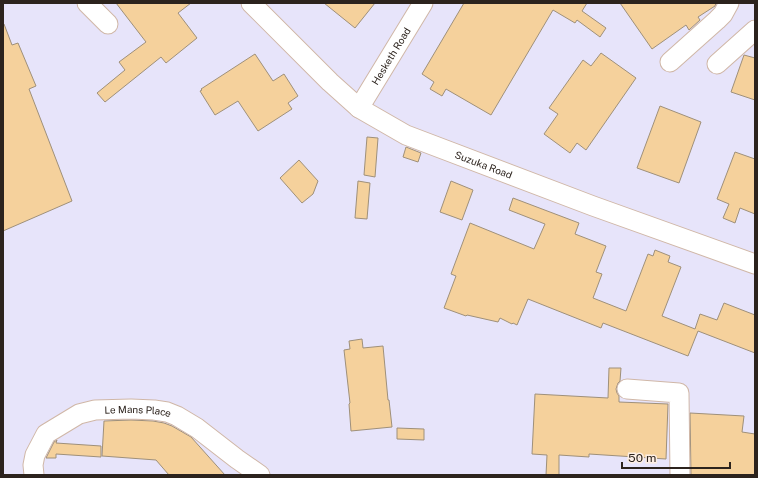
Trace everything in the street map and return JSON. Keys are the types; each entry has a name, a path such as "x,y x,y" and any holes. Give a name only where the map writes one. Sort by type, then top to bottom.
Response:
{"lane":[{"path":"87,3 108,24"},
{"name":"Suzuka Road","path":"251,3 330,82 359,108 406,135 593,206 755,264"},
{"name":"Hesketh Road","path":"359,108 423,3"},
{"path":"670,62 723,14 729,3"},
{"path":"717,64 753,35"},
{"path":"627,389 679,393 680,475"},
{"name":"Le Mans Place","path":"34,475 33,465 35,455 46,434 79,414 95,410 131,409 154,410 167,412 177,416 196,428 260,475"}],"shaded area":[{"path":"3,3 755,3 755,475 3,475"}],"building":[{"path":"116,3 191,3 178,13 197,38 166,63 161,57 105,102 97,93 125,70 119,62 146,42"},
{"path":"324,3 375,3 355,28"},
{"path":"464,3 587,3 582,11 606,28 600,37 577,20 575,23 553,10 491,115 446,89 442,96 430,89 434,82 422,74"},
{"path":"620,3 716,3 715,6 698,17 700,20 689,30 686,25 652,49"},
{"path":"3,24 12,45 18,43 36,86 29,89 72,201 3,231"},
{"path":"601,53 636,78 586,150 577,143 570,153 544,134 558,114 549,108 583,60 591,66"},
{"path":"255,54 273,81 284,74 298,96 288,103 292,109 258,131 238,101 215,115 200,91"},
{"path":"744,55 755,58 755,100 731,92"},
{"path":"660,106 701,122 679,183 637,168"},
{"path":"367,137 378,138 375,177 364,175"},
{"path":"406,147 421,153 418,162 403,157"},
{"path":"735,152 755,159 755,214 740,208 735,223 723,218 729,204 717,199"},
{"path":"299,160 318,181 313,194 302,203 280,178"},
{"path":"358,181 370,183 367,219 355,218"},
{"path":"451,181 473,190 462,220 440,212"},
{"path":"513,198 579,223 575,234 606,246 596,272 602,274 593,298 626,311 648,254 653,256 655,250 670,256 668,262 681,267 662,316 695,329 700,314 717,320 724,303 755,315 755,353 698,331 688,356 603,323 601,328 528,299 517,325 500,318 498,322 466,316 444,308 456,276 451,274 470,223 534,249 545,224 509,210"},
{"path":"362,339 363,348 383,346 392,427 351,431 350,403 344,350 350,349 349,341"},
{"path":"609,368 621,368 620,381 616,389 619,396 619,402 668,404 666,459 589,454 589,457 559,455 559,475 546,475 547,455 532,454 535,394 608,398"},
{"path":"690,413 744,416 742,432 755,434 755,475 691,475"},
{"path":"131,420 164,423 191,437 225,475 169,475 156,460 102,456 104,421"},
{"path":"397,428 424,429 424,440 397,439"},
{"path":"57,440 56,443 101,446 101,457 56,454 56,458 46,458 54,442"}]}
